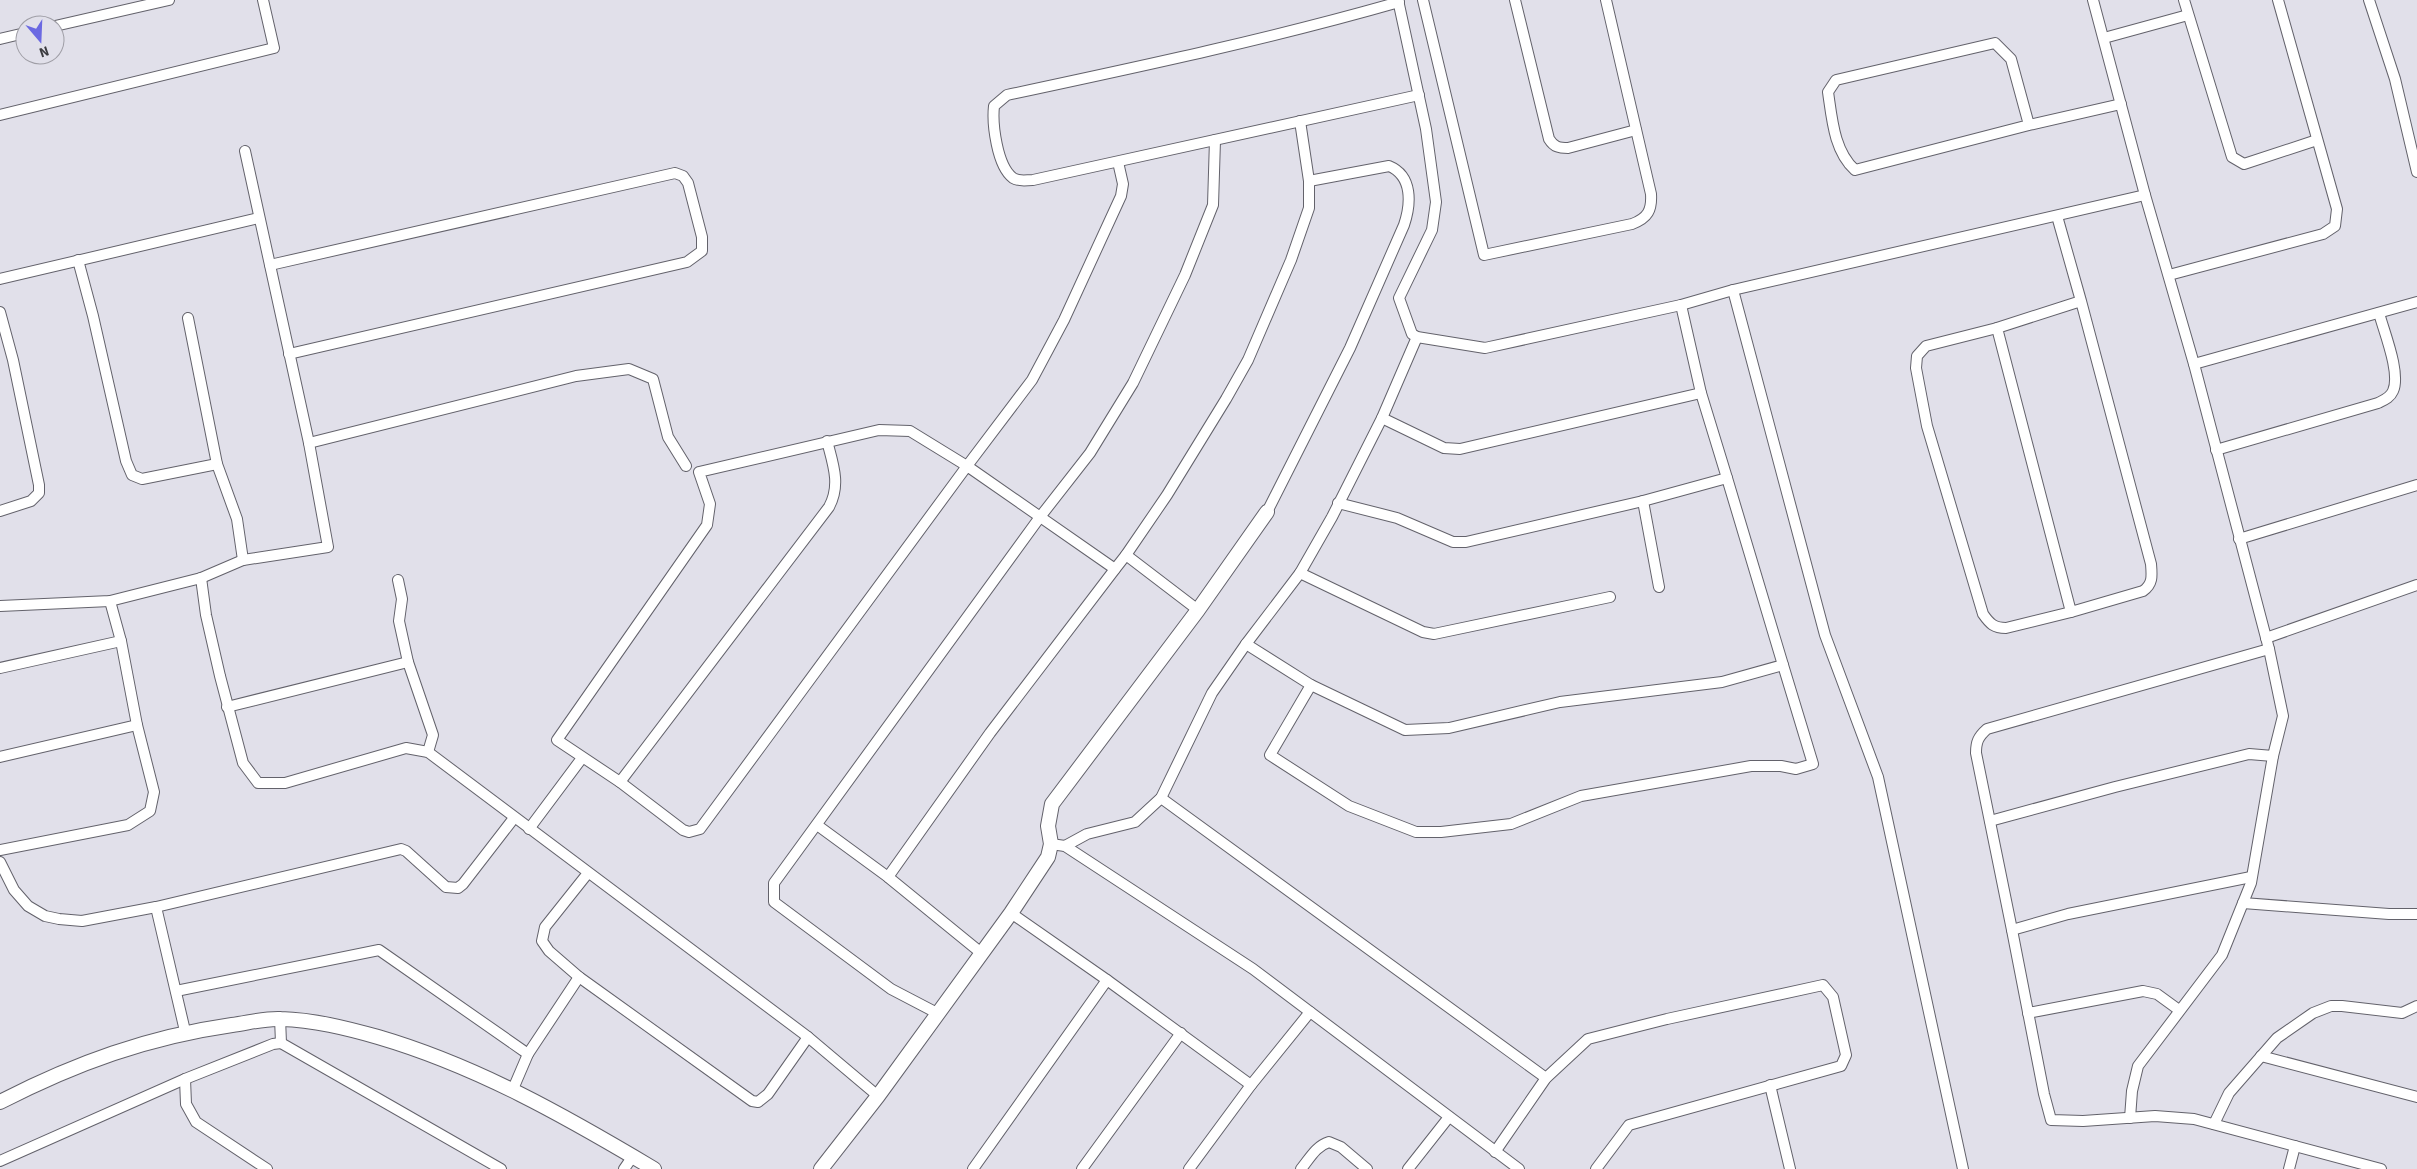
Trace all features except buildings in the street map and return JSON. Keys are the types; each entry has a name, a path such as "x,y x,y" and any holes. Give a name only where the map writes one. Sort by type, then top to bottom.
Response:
{"street":[{"path":"65,24 168,0"},
{"path":"0,115 274,48 263,0"},
{"path":"1424,0 1484,255 1632,224 1647,215 1652,206 1651,194 1606,0"},
{"path":"1515,0 1549,139 1553,145 1568,148 1636,130"},
{"path":"2093,0 2145,195 2194,364 2239,539 2270,649 2283,716 2273,756 2251,883 2222,955 2138,1066 2132,1091 2130,1118"},
{"path":"2184,0 2232,157 2244,164 2317,140"},
{"path":"2169,275 2323,234 2335,226 2338,209 2278,0"},
{"path":"2369,0 2395,79 2417,172"},
{"path":"1419,95 1118,162 1021,181 1006,171 997,146 994,130 994,106 1007,95 1345,18 1399,1 1419,95 1426,129 1436,211 1432,230 1399,298 1412,334 1417,338 1485,348 1681,305 1733,290 2145,195"},
{"path":"2104,38 2188,15"},
{"path":"0,39 15,35"},
{"path":"2029,125 2011,59 1995,43 1836,80 1828,92 1835,135 1845,161 1855,170 2029,125 2122,104"},
{"path":"888,877 990,733 1126,555 1167,496 1248,360 1291,260 1306,217 1309,181 1300,121"},
{"path":"937,1013 891,989 774,902 774,884 1040,516 1090,453 1133,383 1185,275 1213,205 1215,140"},
{"path":"0,606 110,601 201,578 243,560 328,547 309,443 245,151"},
{"path":"1115,568 967,466 910,431 879,430 699,472 710,504 707,525 557,740 620,782 684,830 690,832 700,829 967,466 1032,380 1064,320 1121,196 1122,184 1118,162"},
{"path":"1309,181 1389,166 1398,170 1406,180 1409,209 1404,225 1350,348 1267,512 1198,610 1052,804 1048,826 1058,845 1253,969 1520,1169"},
{"path":"270,265 674,173 683,176 688,183 702,237 702,251 687,262 289,354"},
{"path":"2057,216 2081,301 2151,564 2152,576 2151,582 2142,591 2071,612 2006,628 1996,628 1988,622 1983,614 1927,426 1916,368 1920,351 1926,346 1997,328 2081,301"},
{"path":"0,279 259,218"},
{"path":"78,260 91,307 126,461 132,474 142,479 217,464"},
{"path":"1733,290 1825,636 1878,777 1963,1169"},
{"path":"2194,364 2417,302"},
{"path":"1311,685 1270,755 1349,806 1416,832 1441,832 1511,824 1581,796 1751,766 1780,766 1796,769 1813,764 1701,393 1681,305"},
{"path":"0,312 34,456 39,493 32,502 0,511"},
{"path":"2216,450 2378,403 2389,397 2394,390 2395,368 2378,313"},
{"path":"188,318 217,464 237,520 243,560"},
{"path":"1997,328 2071,612"},
{"path":"821,1169 878,1096 1058,845 1087,834 1135,822 1161,798 1212,693 1246,644 1300,573 1382,418 1417,338"},
{"path":"309,443 576,376 629,369 653,379 668,437 686,466"},
{"path":"1382,418 1444,448 1460,449 1701,393"},
{"path":"620,782 829,507 836,489 836,474 827,441"},
{"path":"1338,503 1397,518 1453,542 1466,542 1643,501 1727,478"},
{"path":"2239,539 2417,484"},
{"path":"1643,501 1659,587"},
{"path":"1126,555 1198,610"},
{"path":"1300,573 1423,632 1434,634 1610,597"},
{"path":"201,578 206,615 242,762 249,774 258,782 264,784 285,783 406,748 428,752 808,1036 878,1096"},
{"path":"398,580 402,599 399,620 408,662 433,735 428,752"},
{"path":"2266,638 2417,585"},
{"path":"0,850 128,825 150,811 154,792 137,725 121,641 110,601"},
{"path":"0,668 121,641"},
{"path":"1246,644 1311,685 1405,730 1449,728 1560,702 1722,682 1783,665"},
{"path":"2270,649 1987,729 1977,738 1976,754 2028,1013 2051,1120 2171,1116 2214,1124 2365,1167 2381,1169"},
{"path":"228,706 408,662"},
{"path":"0,757 137,725"},
{"path":"1990,821 2115,786 2249,754 2273,756"},
{"path":"529,829 582,758"},
{"path":"1161,798 1546,1078"},
{"path":"0,862 14,890 28,906 45,916 58,920 82,921 156,907 401,849 446,886 458,888 514,818"},
{"path":"817,825 888,877 980,952"},
{"path":"588,873 545,927 541,935 542,941 549,951 579,977 752,1101 758,1102 768,1094 808,1036"},
{"path":"2012,930 2068,914 2251,877"},
{"path":"2243,903 2389,914 2417,914"},
{"path":"156,907 186,1031"},
{"path":"1011,913 1252,1085"},
{"path":"176,991 379,950 528,1054"},
{"path":"513,1089 528,1054 579,977"},
{"path":"973,1169 1107,980"},
{"path":"1495,1152 1546,1078 1588,1039 1667,1019 1823,985 1833,997 1846,1055 1841,1066 1629,1125 1596,1169"},
{"path":"2028,1013 2143,991 2157,994 2179,1010"},
{"path":"2214,1124 2229,1092 2284,1031 2322,1009 2342,1006 2402,1013 2417,1006"},
{"path":"1189,1169 1310,1012"},
{"path":"280,1018 281,1043"},
{"path":"0,1102 38,1082 131,1046 186,1031 280,1018 335,1025 417,1049 513,1089 654,1169"},
{"path":"1082,1169 1181,1033"},
{"path":"0,1161 185,1079 273,1044 281,1043 501,1169"},
{"path":"2261,1056 2417,1097"},
{"path":"185,1079 186,1104 196,1122 267,1169"},
{"path":"1770,1085 1790,1169"},
{"path":"1408,1169 1449,1117"},
{"path":"1302,1169 1315,1150 1329,1142 1341,1147 1367,1169"},
{"path":"2289,1169 2295,1146"},
{"path":"624,1169 633,1156"}]}
